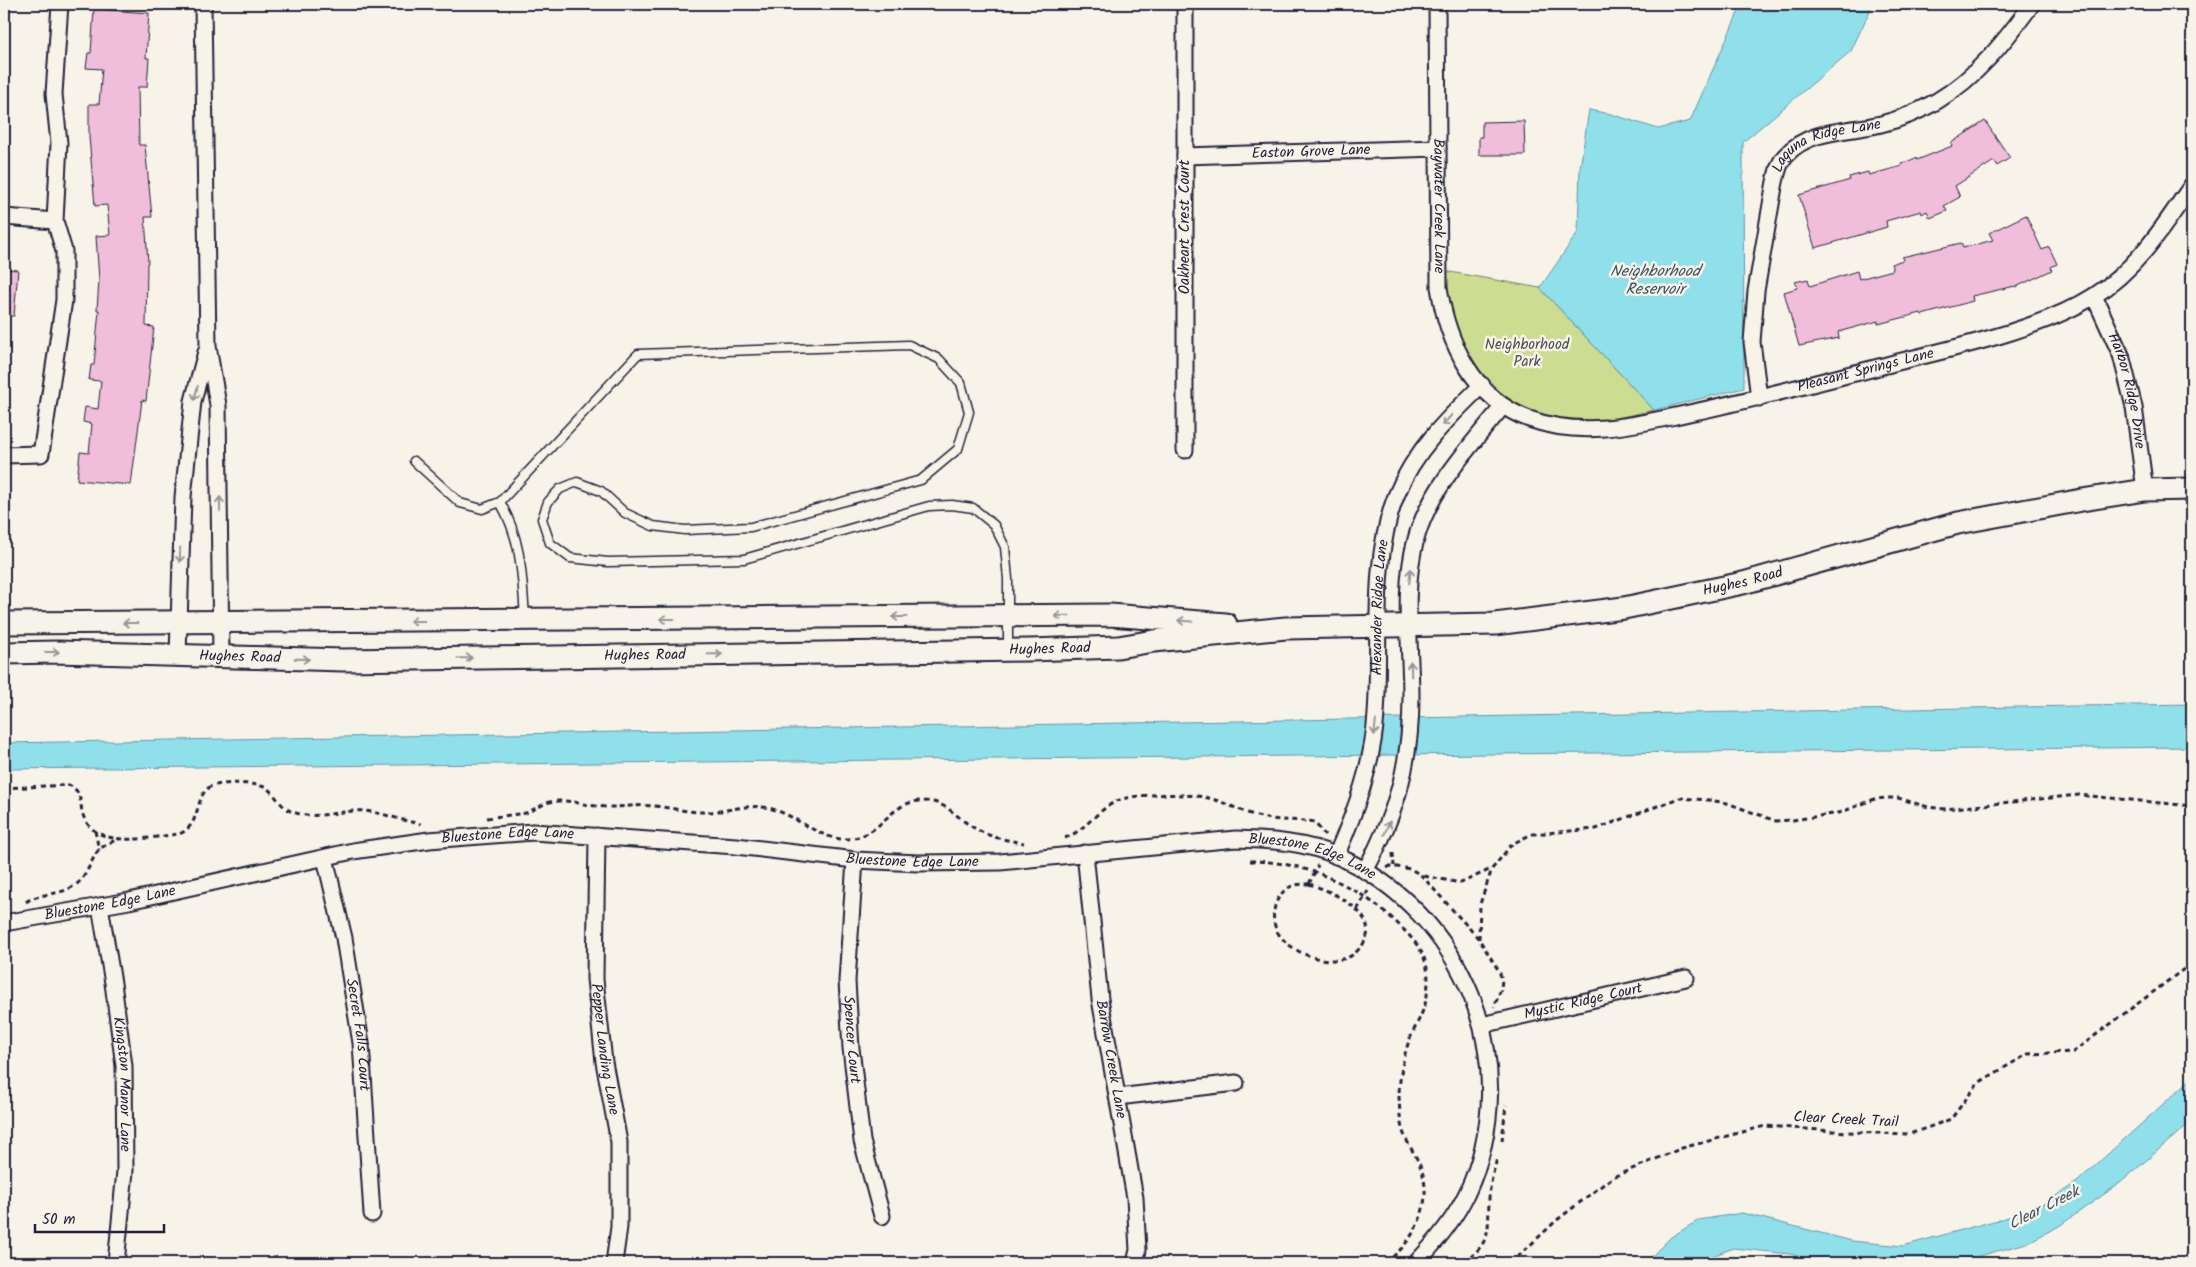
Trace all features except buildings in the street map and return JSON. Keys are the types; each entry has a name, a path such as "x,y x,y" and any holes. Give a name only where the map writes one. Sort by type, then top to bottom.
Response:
{"main road":[{"name":"Hughes Road","path":"4,653 178,655 343,660 1008,650 1118,647 1154,641 1286,628 1409,624 1495,624 1624,608 1743,583 1958,523 2146,490 2192,489"},
{"name":"Hughes Road","path":"4,623 221,623 1110,615 1286,628"}],"street":[{"path":"4,455 41,454 64,300 64,250 55,221 59,143 54,94 60,4"},
{"path":"203,4 208,346 218,405 222,656"},
{"name":"Oakheart Crest Court","path":"1185,4 1185,450"},
{"name":"Baywater Creek Lane","path":"1437,4 1439,270 1442,302 1445,321 1451,337 1466,366 1486,391"},
{"name":"Laguna Ridge Lane","path":"1759,398 1752,342 1756,291 1774,187 1784,156 1799,144 1818,135 1888,122 1916,112 1951,92 1979,69 2007,38 2032,4"},
{"name":"Easton Grove Lane","path":"1185,156 1438,148"},
{"name":"Pleasant Springs Lane","path":"1486,391 1503,406 1530,420 1567,429 1607,428 1759,398 1990,337 2049,319 2094,296 2130,267 2159,234 2192,185"},
{"path":"4,217 55,221"},
{"name":"Harbor Ridge Drive","path":"2094,296 2121,355 2134,407 2146,490"},
{"path":"178,655 183,497 194,401 208,346"},
{"name":"Alexander Ridge Lane","path":"1330,854 1360,797 1374,736 1379,626 1379,575 1385,530 1397,495 1424,446 1458,408 1486,391"},
{"name":"Alexander Ridge Lane","path":"1370,874 1395,809 1406,764 1411,714 1408,578 1416,538 1428,508 1467,451 1503,406"},
{"name":"Bluestone Edge Lane","path":"4,923 100,906 354,851 429,840 523,832 736,846 855,860 918,863 1000,862 1236,838 1270,840 1305,846 1330,854 1370,874 1396,891 1439,936 1464,978 1475,1001 1482,1025 1490,1086 1484,1143 1467,1192 1457,1211 1444,1231 1416,1263"},
{"name":"Pepper Landing Lane","path":"597,836 595,979 604,1062 619,1142 619,1227 616,1263"},
{"name":"Barrow Creek Lane","path":"1085,853 1100,999 1135,1198 1138,1250 1135,1263"},
{"name":"Secret Falls Court","path":"325,858 344,938 361,1043 372,1214"},
{"name":"Spencer Court","path":"855,860 847,981 851,1048 862,1141 882,1216"},
{"name":"Kingston Manor Lane","path":"100,906 124,1066 125,1172 116,1263"},
{"name":"Mystic Ridge Court","path":"1482,1025 1686,978"},
{"path":"1118,1097 1236,1083"}],"lane":[{"path":"414,461 460,503 482,509 500,502 638,354 909,345 940,359 961,383 969,412 958,449 921,480 751,527 685,530 653,526 625,513 601,491 577,482 560,489 548,502 542,520 550,543 570,558 608,562 744,559 928,506 952,505 973,508 994,525 1005,546 1008,650"},
{"path":"500,502 510,519 521,559 525,620"}],"path":[{"path":"4,788 69,785 76,788 87,824 95,831 119,839 186,832 191,828 204,792 215,785 256,784 264,786 286,808 301,815 316,816 355,811 422,824"},
{"path":"1058,840 1078,833 1106,807 1119,800 1134,797 1188,795 1221,802 1261,817 1314,822 1325,835 1330,854 1315,872 1309,884"},
{"path":"1479,938 1480,904 1492,869 1512,844 1522,837 1532,834 1596,829 1679,798 1726,803 1763,818 1776,821 1839,813 1875,799 1886,798 1898,798 1928,807 1944,809 2079,795 2192,806"},
{"path":"480,818 526,813 549,802 559,801 621,808 652,806 704,813 757,806 778,811 827,834 845,839 877,829 897,808 905,803 918,801 942,805 984,834 1000,840 1028,843"},
{"path":"95,831 99,850"},
{"path":"24,904 31,898 53,895 68,890 77,884 89,870 99,850 119,839"},
{"path":"1250,861 1282,863 1315,872 1365,897 1393,919 1407,933 1425,961 1428,977 1427,996 1409,1042 1399,1090 1400,1118 1404,1134 1422,1172 1424,1208 1412,1236 1402,1249 1385,1263"},
{"path":"1357,910 1365,897 1370,874 1390,866 1411,869 1422,876 1479,938 1502,979 1499,998 1482,1025"},
{"path":"1422,876 1462,882 1492,869"},
{"path":"1309,884 1333,892 1357,910 1368,929 1366,939 1354,954 1347,959 1322,960 1296,949 1279,934 1273,916 1280,895 1292,886 1309,884"},
{"name":"Clear Creek Trail","path":"1511,1263 1557,1220 1613,1177 1682,1148 1765,1126 1910,1134 1951,1119 1978,1083 2028,1054 2073,1052 2192,964"}],"green space":[{"name":"Neighborhood Park","path":"1439,270 1540,288 1654,410 1567,429 1491,396 1451,337"}],"water":[{"name":"Neighborhood Reservoir","path":"1742,4 1873,4 1851,51 1743,142 1744,388 1654,410 1540,288 1578,232 1580,168 1589,110 1611,114 1658,129 1690,121"},
{"path":"2192,704 2192,747 4,769 4,743"},
{"name":"Clear Creek","path":"2192,1078 2192,1121 2120,1183 2059,1226 2027,1243 1953,1263 1826,1263 1790,1254 1733,1248 1699,1263 1645,1263 1671,1237 1699,1220 1742,1213 1852,1241 1903,1246 2012,1216 2047,1202 2077,1182"}]}
